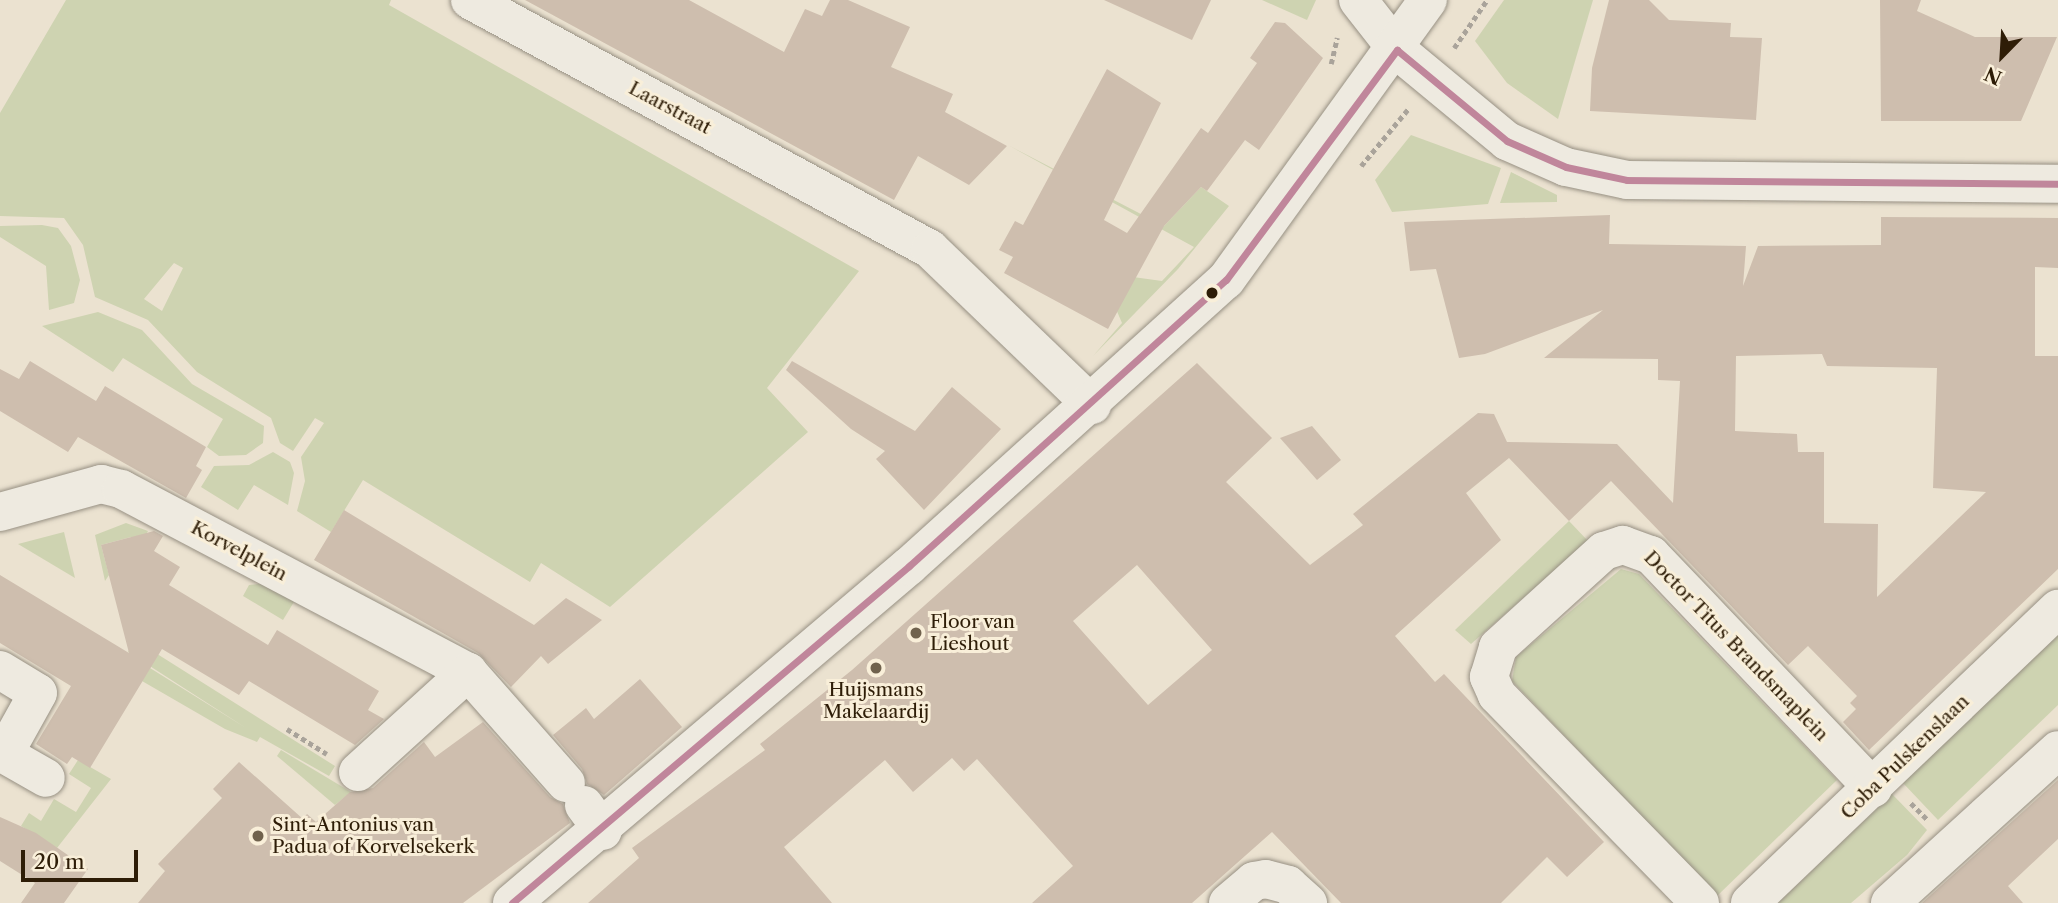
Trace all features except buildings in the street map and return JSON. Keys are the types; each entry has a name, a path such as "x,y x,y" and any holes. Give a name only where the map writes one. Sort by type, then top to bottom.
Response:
{"street":[{"name":"Laarstraat","path":"470,0 930,249 1092,405"},
{"path":"1359,0 1397,50 1432,81 1507,141 1566,167 1627,180 2058,184"},
{"path":"512,903 584,806 1092,405 1226,280 1397,50 1428,0"},
{"name":"Korvelplein","path":"0,512 101,484 121,489 468,672 584,806"},
{"name":"Doctor Titus Brandsmaplein","path":"1700,903 1497,695 1489,677 1498,647 1604,551 1623,545 1651,555 1879,782"},
{"name":"Coba Pulskenslaan","path":"1750,903 2058,609"},
{"path":"0,670 38,692 4,754 46,778"},
{"path":"358,772 468,672"},
{"path":"1890,903 2058,750"},
{"path":"1228,903 1254,881 1266,879 1288,885 1308,903"}],"path":[{"path":"1432,81 1488,0"},
{"path":"1879,782 1952,845"}],"green space":[{"path":"66,0 391,0 389,5 859,271 767,388 808,432 610,607 541,563 530,582 363,480 331,532 297,511 305,481 301,457 324,423 315,418 293,451 280,443 271,418 197,372 148,320 95,297 83,245 64,218 0,216 0,113","holes":["174,263 183,268 162,311 144,299"]},
{"path":"1262,0 1316,0 1307,20"},
{"path":"1504,0 1593,0 1558,119 1507,83 1475,41"},
{"path":"1411,135 1501,168 1488,204 1392,212 1375,180"},
{"path":"1008,145 1164,226 1201,187 1229,206 1178,269 1093,356 1122,323 1116,309 1133,277 1162,281 1194,247"},
{"path":"1511,172 1557,195 1557,202 1500,203"},
{"path":"42,225 58,228 71,246 80,280 74,303 49,310 46,266 0,237 0,226"},
{"path":"98,312 142,330 192,384 264,426 263,443 246,455 219,456 207,447 223,419 123,358 113,372 42,326"},
{"path":"273,452 290,462 294,473 288,505 254,485 238,510 201,487 214,466 249,465"},
{"path":"1569,521 1588,541 1471,644 1455,630"},
{"path":"126,523 148,531 141,544 131,537 101,545 109,575 105,581 95,535"},
{"path":"64,532 75,578 18,544"},
{"path":"1621,569 1639,574 1837,780 1717,896 1512,681 1516,657"},
{"path":"275,582 300,592 283,620 243,596 249,585"},
{"path":"2058,635 2058,705 1938,820 1903,783 1911,771"},
{"path":"135,640 335,766 329,776 260,737 257,742 225,729 142,681 150,668 246,728 128,652"},
{"path":"281,750 351,792 335,805 277,756"},
{"path":"78,760 111,779 57,848 21,826 29,813 41,821 54,799 76,812 91,788 69,774"},
{"path":"1892,794 1927,830 1907,855 1851,903 1778,903"}],"transit line":[{"path":"1397,50 1507,141 1566,167 1627,180 2058,184"},
{"path":"512,903 909,566 1226,280 1397,50"}],"place":[{"name":"Floor van Lieshout","path":"916,633"},
{"name":"Huijsmans Makelaardij","path":"876,668"},
{"name":"Sint-Antonius van Padua of Korvelsekerk","path":"258,836"}]}
